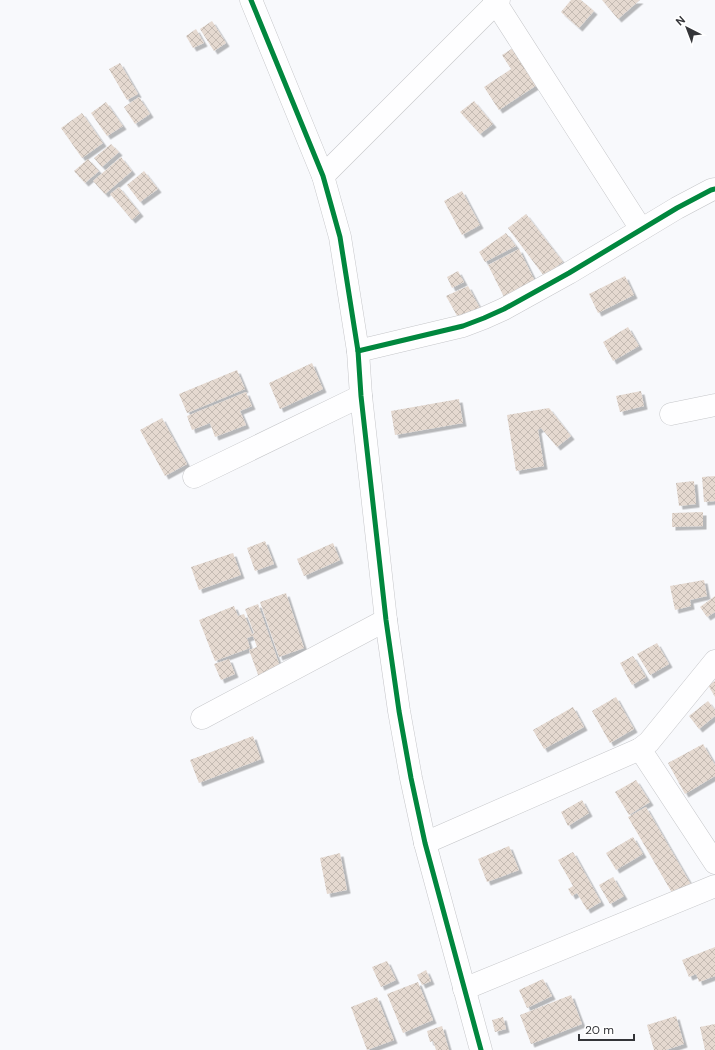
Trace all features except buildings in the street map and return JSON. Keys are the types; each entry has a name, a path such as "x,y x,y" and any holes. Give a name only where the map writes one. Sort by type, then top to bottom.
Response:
{"street":[{"path":"251,0 323,176 340,237 358,351 361,396 386,620 399,711 425,843 481,1050"},
{"path":"323,176 496,1 641,229"},
{"path":"358,351 463,326 504,309 569,273 677,208 715,189"},
{"path":"194,477 361,396"},
{"path":"671,414 715,404"},
{"path":"202,718 386,620"},
{"path":"425,843 640,749 649,742 715,661"},
{"path":"640,749 715,863"},
{"path":"464,989 715,886"}],"cycle path":[{"path":"251,0 323,176 340,237 358,351 361,396 386,620 399,711 425,843 481,1050"},
{"path":"358,351 463,326 504,309 569,273 677,208 715,189"}]}
